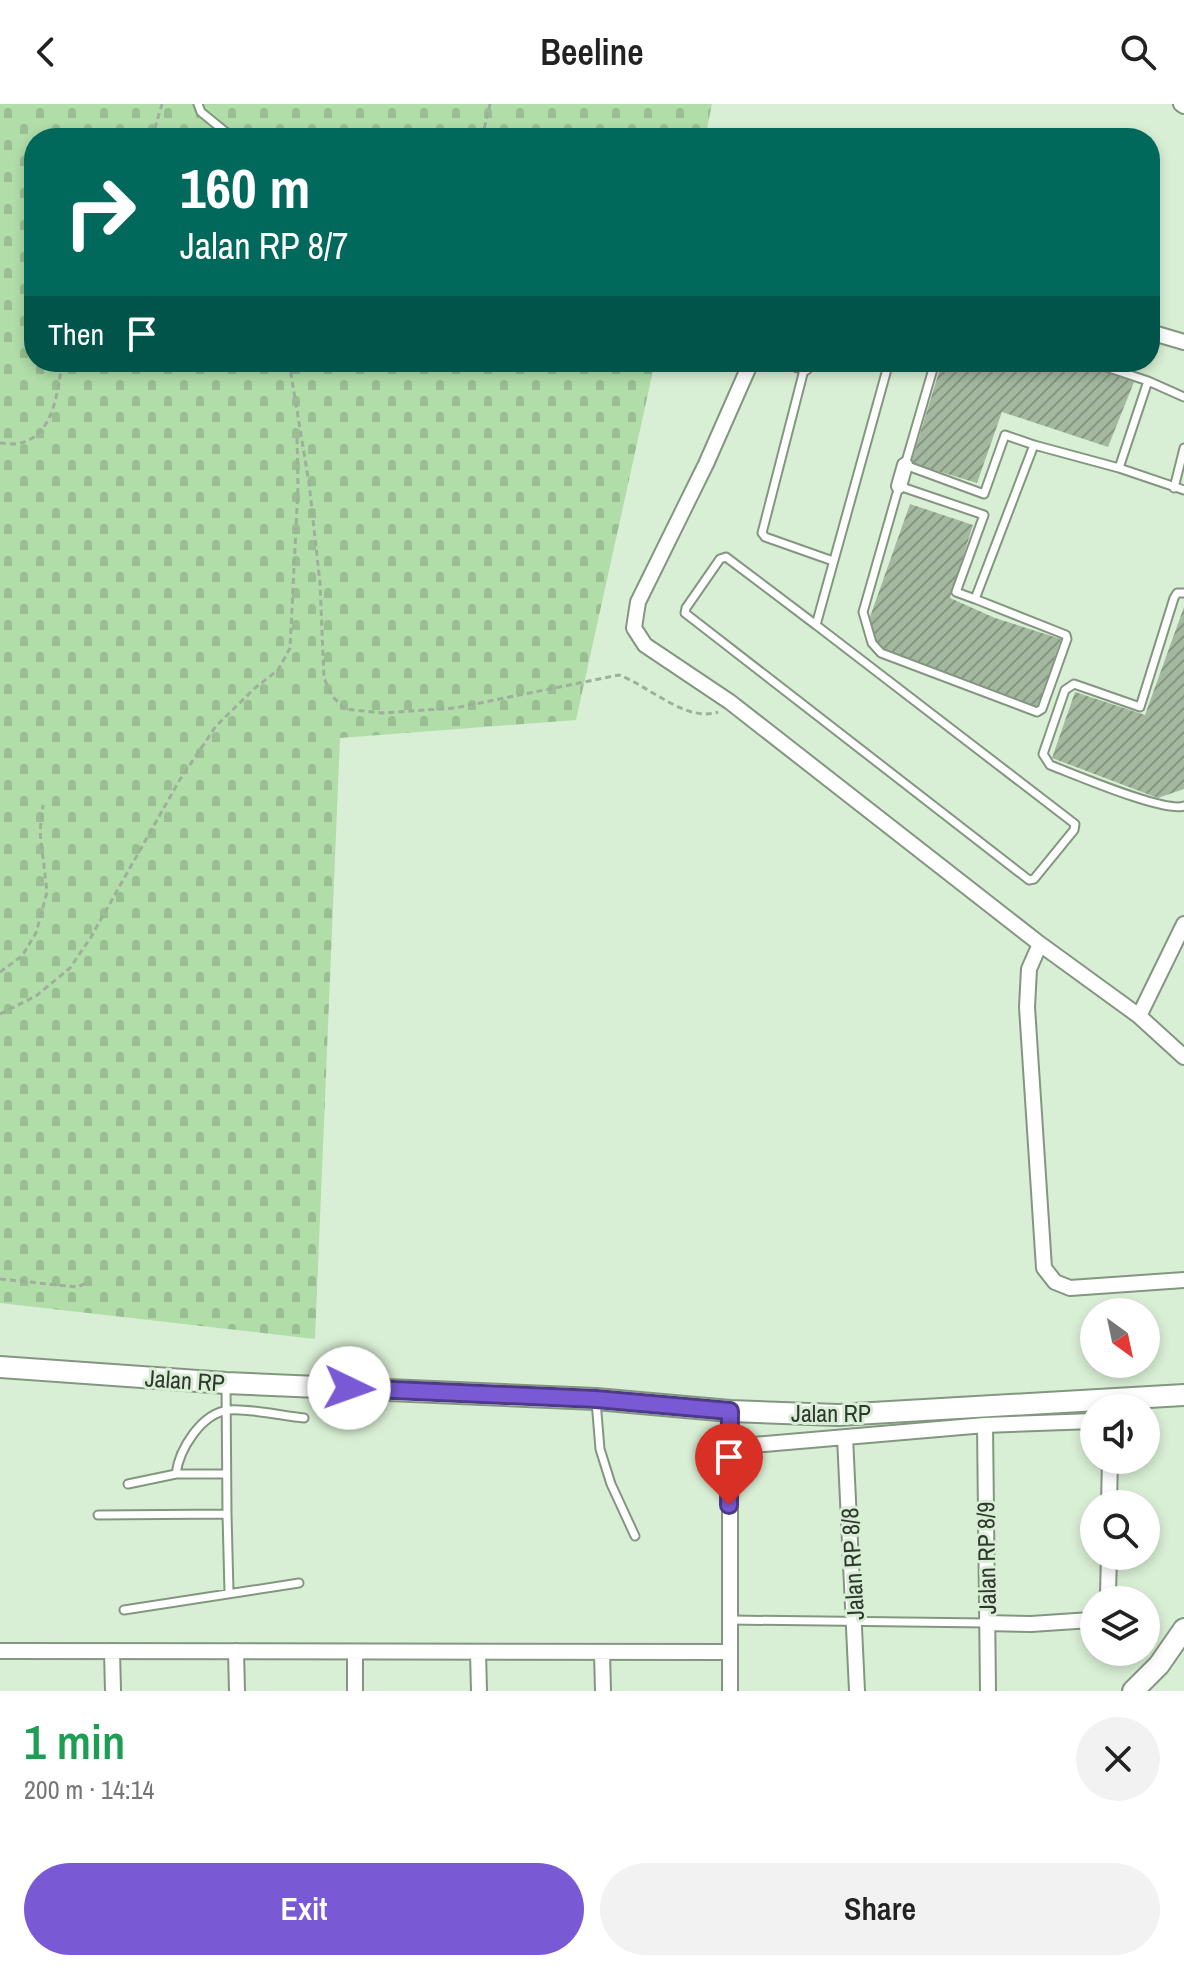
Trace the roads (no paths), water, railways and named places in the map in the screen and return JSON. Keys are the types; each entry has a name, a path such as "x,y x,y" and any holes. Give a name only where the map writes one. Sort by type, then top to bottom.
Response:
{"street":[{"path":"1160,335 1184,342"},
{"path":"747,372 706,464 638,602 634,628 645,645 730,702 1040,944 1139,1016 1184,1057"},
{"path":"899,486 905,465"},
{"path":"1139,1016 1184,924"},
{"path":"1040,944 1029,969 1027,1007 1044,1268 1055,1282 1070,1288 1184,1280"},
{"name":"Jalan RP","path":"0,1367 226,1383 596,1399 730,1411 838,1415 1184,1395"},
{"path":"730,1411 730,1691"},
{"path":"729,1447 985,1425 1080,1422"},
{"name":"Jalan RP 8/9","path":"985,1425 988,1691"},
{"name":"Jalan RP 8/8","path":"845,1437 857,1691"},
{"path":"987,1623 1080,1621"},
{"path":"1133,1691 1159,1665 1184,1629"},
{"path":"0,1651 730,1652"},
{"path":"112,1651 113,1691"},
{"path":"236,1651 237,1691"},
{"path":"355,1652 355,1691"},
{"path":"478,1652 479,1691"},
{"path":"602,1652 603,1691"}],"lane":[{"path":"198,104 201,112 221,128"},
{"path":"799,372 762,533 833,561"},
{"path":"816,625 886,372"},
{"path":"932,372 905,465 984,494 1005,435 1184,490"},
{"path":"1121,372 1184,397"},
{"path":"1119,468 1148,381"},
{"path":"975,599 1034,445"},
{"path":"1174,488 1184,448"},
{"path":"899,486 984,515 956,592 1066,635 1040,712 881,653 872,643 863,612 899,486"},
{"path":"726,557 816,625 1075,824 1074,830 1034,879 1029,880 685,613 720,559 726,557"},
{"path":"1184,593 1177,593 1174,598 1140,707 1074,684 1069,686 1043,754 1050,765 1143,799 1177,809 1184,806"},
{"path":"226,1383 229,1592"},
{"path":"596,1399 600,1449 611,1484 635,1536"},
{"path":"176,1474 178,1458 200,1425 227,1410 304,1418"},
{"path":"128,1484 176,1474 226,1474"},
{"path":"98,1515 227,1514"},
{"path":"124,1610 299,1583"},
{"path":"730,1620 987,1623"}]}
